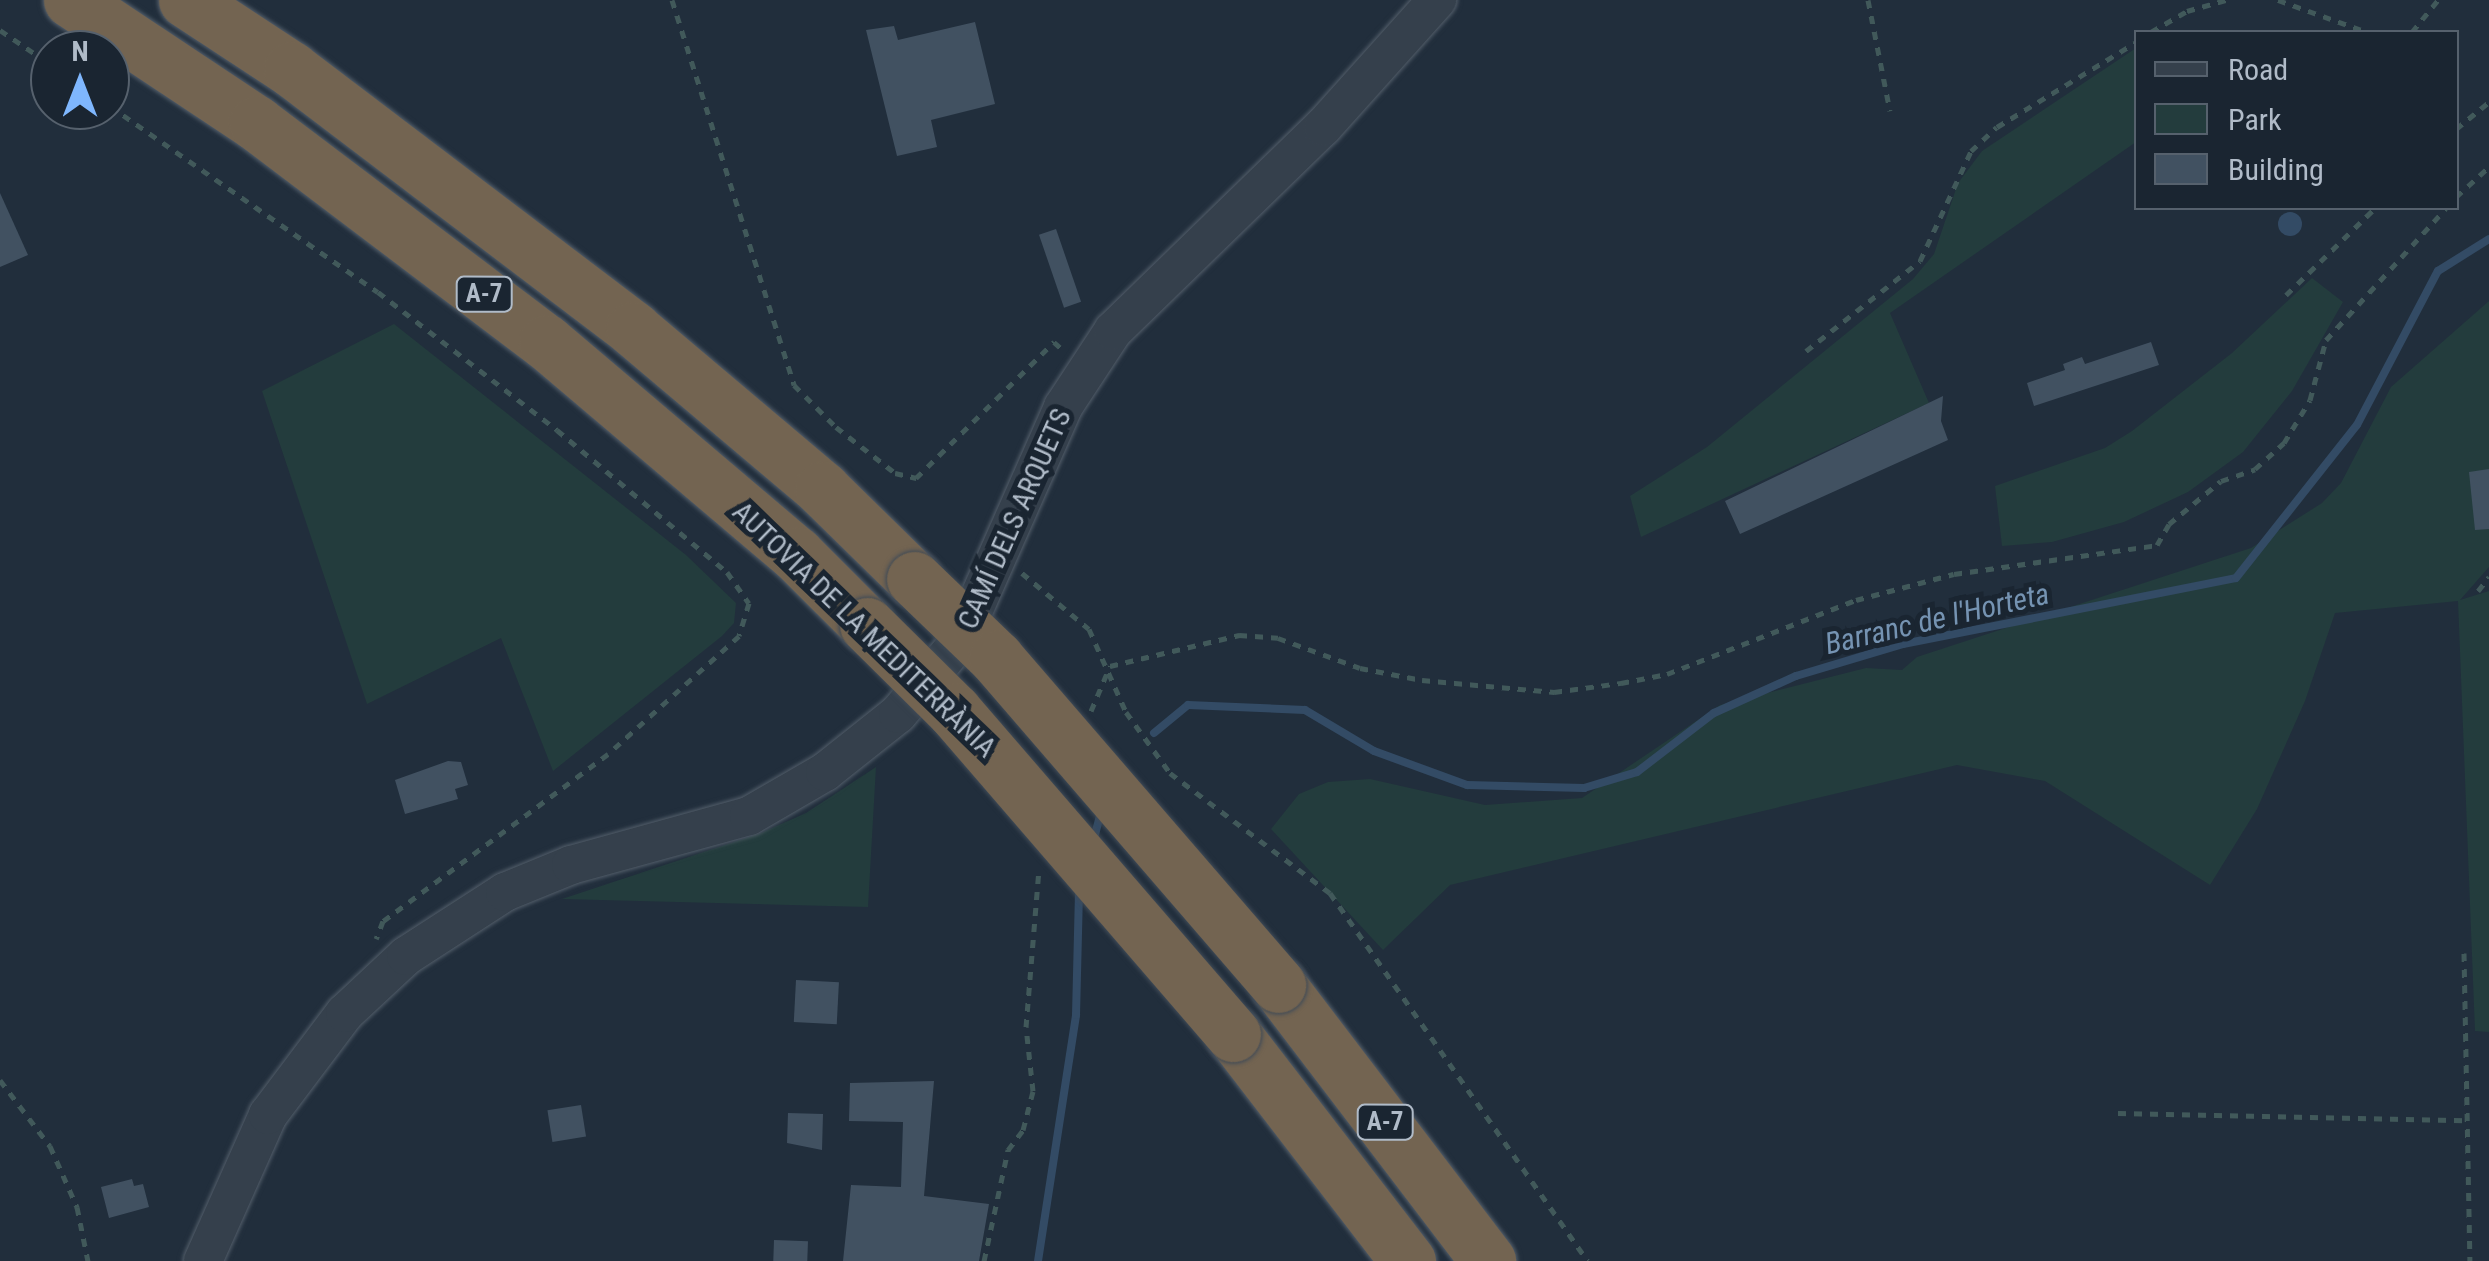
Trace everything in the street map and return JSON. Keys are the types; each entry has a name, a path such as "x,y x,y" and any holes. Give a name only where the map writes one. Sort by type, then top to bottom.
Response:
{"highway":[{"name":"AUTOVIA DE LA MEDITERRÀNIA","path":"72,0 256,122 546,342 796,554 954,711 1233,1034 1408,1261"},
{"name":"A-7","path":"186,0 291,69 632,329 822,489 1008,672 1278,985 1488,1261"}],"street":[{"name":"CAMÍ DELS ARQUETS","path":"203,1261 268,1115 345,1013 406,956 505,892 607,853 748,816 825,772 898,714 960,641 1062,407 1114,330 1323,127 1437,0"}],"path":[{"path":"672,0 794,385 836,427 895,473 916,478 1054,342 1086,371"},
{"path":"1868,0 1890,111"},
{"path":"2155,30 2187,11 2226,0"},
{"path":"2278,0 2361,30"},
{"path":"2414,30 2438,0"},
{"path":"0,30 30,50"},
{"path":"1806,351 1920,262 1971,151 1997,127 2134,43"},
{"path":"2459,127 2489,102"},
{"path":"130,120 378,292 527,406 727,572 748,603 739,636 608,754 383,921 368,958"},
{"path":"2459,194 2489,167"},
{"path":"2286,294 2373,210"},
{"path":"1110,666 1239,636 1278,638 1360,668 1422,680 1554,692 1667,674 1756,634 1954,574 2157,545 2169,524 2221,481 2255,469 2284,443 2310,400 2326,340 2444,210"},
{"path":"998,558 1089,629 1110,666 1126,712 1170,773 1308,873 1364,933 1588,1261"},
{"path":"2478,590 2489,577"},
{"path":"1087,719 1110,666"},
{"path":"984,1261 1008,1150 1023,1130 1033,1091 1028,962 1042,859"},
{"path":"2464,953 2470,1261"},
{"path":"0,1080 50,1146 77,1207 88,1261"},
{"path":"2118,1113 2466,1120"}],"green space":[{"path":"2134,49 2134,143 1890,313 1929,403 1641,537 1630,496 1707,447 1913,279 1934,254 1958,183 1982,151"},
{"path":"2312,278 2343,302 2292,391 2243,452 2188,492 2124,522 2052,542 2002,546 1995,486 2105,448 2132,431 2232,353"},
{"path":"2489,301 2489,567 2460,600 2489,591 2489,1032 2475,1031 2458,601 2335,613 2305,701 2257,809 2210,885 2045,781 1957,765 1450,885 1383,950 1271,829 1299,794 1328,782 1370,779 1485,805 1582,798 1720,705 1866,668 1902,670 1917,657 2251,548 2322,503 2341,483 2391,387"},
{"path":"394,324 686,555 736,603 734,623 722,636 553,771 501,638 367,704 262,391"},
{"path":"876,767 868,907 562,899 761,833 806,813"}],"water":[{"path":"2290,212 2302,224 2290,236 2278,224"}],"building":[{"path":"975,22 995,104 931,120 937,147 897,156 866,30 894,26 898,40"},
{"path":"0,193 28,255 0,267"},
{"path":"1056,229 1081,302 1064,308 1039,235"},
{"path":"2151,342 2159,365 2034,406 2027,383 2065,370 2063,364 2082,357 2085,364"},
{"path":"1943,396 1941,421 1948,440 1740,534 1725,501"},
{"path":"2489,469 2489,529 2475,530 2469,472"},
{"path":"448,761 461,762 468,785 455,789 458,799 405,814 395,780"},
{"path":"796,980 839,982 837,1024 794,1022"},
{"path":"934,1081 924,1196 989,1204 979,1261 843,1261 851,1185 901,1187 903,1122 849,1121 850,1083"},
{"path":"581,1105 586,1137 552,1142 547,1110"},
{"path":"788,1113 823,1114 822,1150 787,1143"},
{"path":"132,1179 134,1186 143,1184 149,1207 109,1218 101,1187"},
{"path":"774,1240 808,1241 807,1261 773,1261"}],"waterway":[{"name":"Barranc de l'Horteta","path":"1154,733 1188,705 1305,710 1374,751 1467,785 1584,788 1637,772 1714,713 1796,676 1903,644 2236,578 2357,425 2438,271 2489,239"},
{"path":"1093,842 1101,812"},
{"path":"1038,1261 1076,1015 1079,889"}]}
